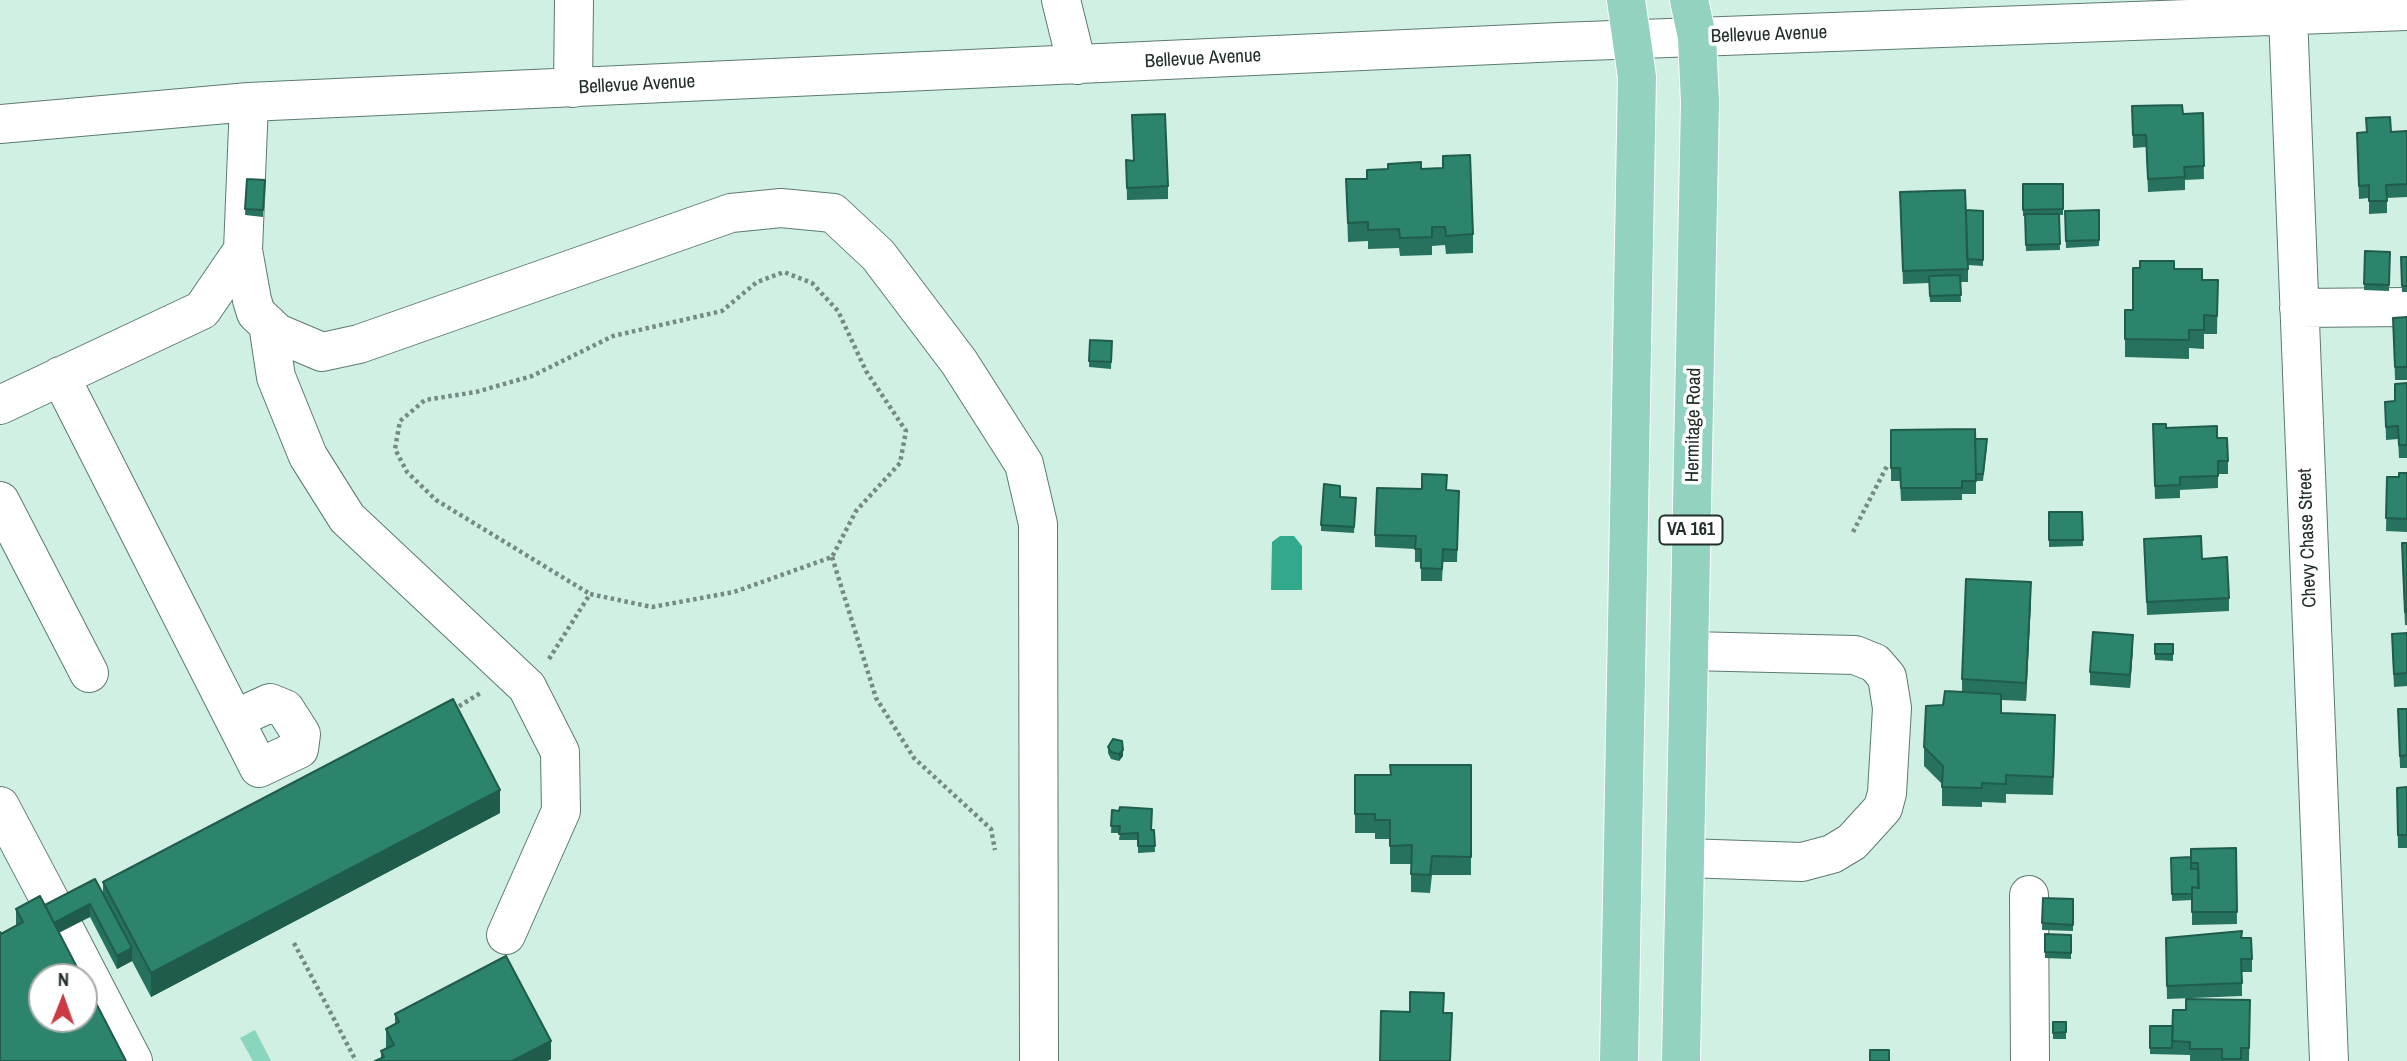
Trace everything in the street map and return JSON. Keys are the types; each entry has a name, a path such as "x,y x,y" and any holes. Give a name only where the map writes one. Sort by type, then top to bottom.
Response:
{"main road":[{"path":"1619,1061 1637,90 1626,0"},
{"name":"Hermitage Road","path":"1681,1061 1700,102 1697,37 1689,0"}],"street":[{"path":"573,88 575,0"},
{"path":"1061,0 1077,65"},
{"name":"Bellevue Avenue","path":"0,124 250,102 1697,37 2407,10"},
{"name":"Chevy Chase Street","path":"2288,15 2329,1061"},
{"path":"250,102 243,250 246,279 256,313 277,333 322,352 359,344 730,213 781,208 833,213 878,255 960,362 1024,464 1038,524 1039,1061"},
{"path":"0,405 202,310 243,250"},
{"path":"2299,308 2407,307"},
{"path":"268,324 276,377 308,456 347,517 527,687 560,752 561,811 506,935"},
{"path":"60,376 235,719"},
{"path":"0,501 89,673"},
{"path":"1685,858 1802,862 1832,854 1852,842 1883,808 1887,793 1892,708 1887,677 1875,663 1855,655 1689,651"},
{"path":"0,806 11,857 60,921 133,1061"},
{"path":"2029,895 2030,1061"}],"path":[{"path":"784,272 812,283 838,311 866,371 906,431 900,463 856,510 832,557 734,592 652,607 590,594 436,500 407,472 395,449 400,421 425,400 475,392 532,376 613,336 722,311 757,282 784,272"},
{"path":"1853,533 1887,466"},
{"path":"832,557 876,698 914,758 990,829 995,850"},
{"path":"444,715 513,675 543,669 590,594"},
{"path":"294,943 356,1061"}],"shaded area":[{"path":"1280,536 1294,536 1302,546 1302,590 1271,590 1272,542"},
{"path":"255,1030 271,1061 253,1061 240,1038"}],"building":[{"path":"2182,105 2183,114 2203,113 2204,166 2184,167 2185,177 2148,179 2146,135 2133,135 2132,106"},
{"path":"1165,114 1168,186 1127,188 1126,160 1134,161 1132,115"},
{"path":"2390,117 2391,132 2407,131 2407,184 2386,185 2387,201 2369,201 2369,185 2359,186 2357,133 2367,132 2366,118"},
{"path":"1470,155 1473,234 1446,236 1445,227 1432,227 1432,237 1400,238 1399,229 1368,230 1368,222 1348,223 1346,179 1367,179 1367,170 1388,169 1388,164 1421,162 1421,169 1443,168 1443,156"},
{"path":"247,179 265,180 263,210 245,209"},
{"path":"2023,184 2063,184 2063,209 2023,210"},
{"path":"1965,190 1968,269 1903,271 1900,192"},
{"path":"1966,210 1983,211 1983,260 1967,259"},
{"path":"2099,210 2099,240 2066,241 2065,211"},
{"path":"2025,214 2059,214 2060,244 2026,245"},
{"path":"2365,251 2390,252 2389,285 2364,284"},
{"path":"2401,257 2407,257 2407,286 2402,286"},
{"path":"2140,261 2174,261 2174,269 2202,269 2202,280 2218,280 2217,316 2204,315 2204,330 2189,330 2189,340 2125,339 2125,310 2133,310 2133,268 2140,268"},
{"path":"1960,275 1961,295 1930,296 1929,276"},
{"path":"2407,317 2407,367 2395,367 2393,318"},
{"path":"1090,340 1112,341 1111,362 1089,361"},
{"path":"2407,383 2407,445 2399,445 2398,426 2386,427 2385,402 2395,401 2395,384"},
{"path":"2153,424 2166,424 2166,428 2217,426 2217,438 2227,438 2228,461 2218,461 2218,476 2180,477 2180,485 2155,486"},
{"path":"1975,429 1976,481 1962,481 1962,488 1901,488 1900,468 1891,468 1891,430"},
{"path":"1975,439 1987,439 1983,474 1976,474"},
{"path":"2399,473 2407,473 2407,519 2386,518 2387,477 2399,477"},
{"path":"1422,474 1447,475 1446,490 1459,491 1457,550 1443,549 1442,569 1421,568 1421,549 1415,549 1416,536 1375,535 1377,488 1422,489"},
{"path":"1324,484 1340,486 1340,497 1356,498 1354,527 1321,525"},
{"path":"2049,512 2082,512 2083,540 2049,540"},
{"path":"2201,536 2202,559 2227,557 2229,598 2147,602 2144,539"},
{"path":"2402,543 2407,543 2407,612 2405,612"},
{"path":"1966,579 2031,582 2026,683 1962,679"},
{"path":"2093,632 2133,635 2130,675 2090,672"},
{"path":"2407,633 2407,673 2394,674 2392,634"},
{"path":"2155,644 2173,644 2173,654 2155,654"},
{"path":"1945,691 2001,694 2001,713 2055,715 2053,777 2006,775 2006,784 1982,783 1982,788 1942,787 1943,766 1924,747 1926,706 1943,705"},
{"path":"453,699 500,790 151,973 103,882"},
{"path":"2398,709 2407,709 2407,755 2400,756"},
{"path":"1113,739 1122,741 1123,750 1119,754 1111,752 1108,747"},
{"path":"1390,765 1471,765 1471,857 1432,856 1430,875 1411,874 1412,845 1390,846 1390,820 1375,820 1375,814 1355,814 1355,775 1391,775"},
{"path":"2407,787 2407,835 2398,835 2397,788"},
{"path":"1120,807 1152,809 1151,830 1154,830 1155,846 1138,846 1138,833 1119,834 1120,826 1111,826 1112,810 1119,811"},
{"path":"2236,848 2237,912 2192,912 2192,887 2199,888 2198,863 2191,863 2191,849"},
{"path":"2191,857 2191,869 2198,869 2198,888 2192,887 2192,894 2172,894 2171,858"},
{"path":"95,879 132,948 117,956 90,904 54,923 45,905"},
{"path":"40,896 75,963 28,963 28,1033 98,1033 98,1007 126,1061 0,1061 0,932 1,934 23,922 16,909"},
{"path":"2043,898 2073,899 2073,925 2042,923"},
{"path":"2242,931 2241,938 2251,938 2252,959 2241,959 2242,983 2167,986 2166,938"},
{"path":"2045,934 2071,935 2071,953 2045,952"},
{"path":"506,956 551,1041 512,1061 375,1061 384,1057 381,1051 394,1045 386,1029 399,1022 395,1014"},
{"path":"1410,992 1444,993 1443,1013 1452,1013 1450,1061 1380,1061 1381,1011 1410,1012"},
{"path":"2186,999 2250,1000 2249,1048 2241,1048 2241,1059 2222,1059 2222,1049 2190,1049 2190,1042 2172,1041 2173,1010 2186,1010"},
{"path":"2053,1022 2066,1022 2066,1032 2053,1033"},
{"path":"2150,1026 2173,1026 2172,1048 2150,1048"},
{"path":"1870,1050 1889,1050 1889,1061 1870,1061"}]}
